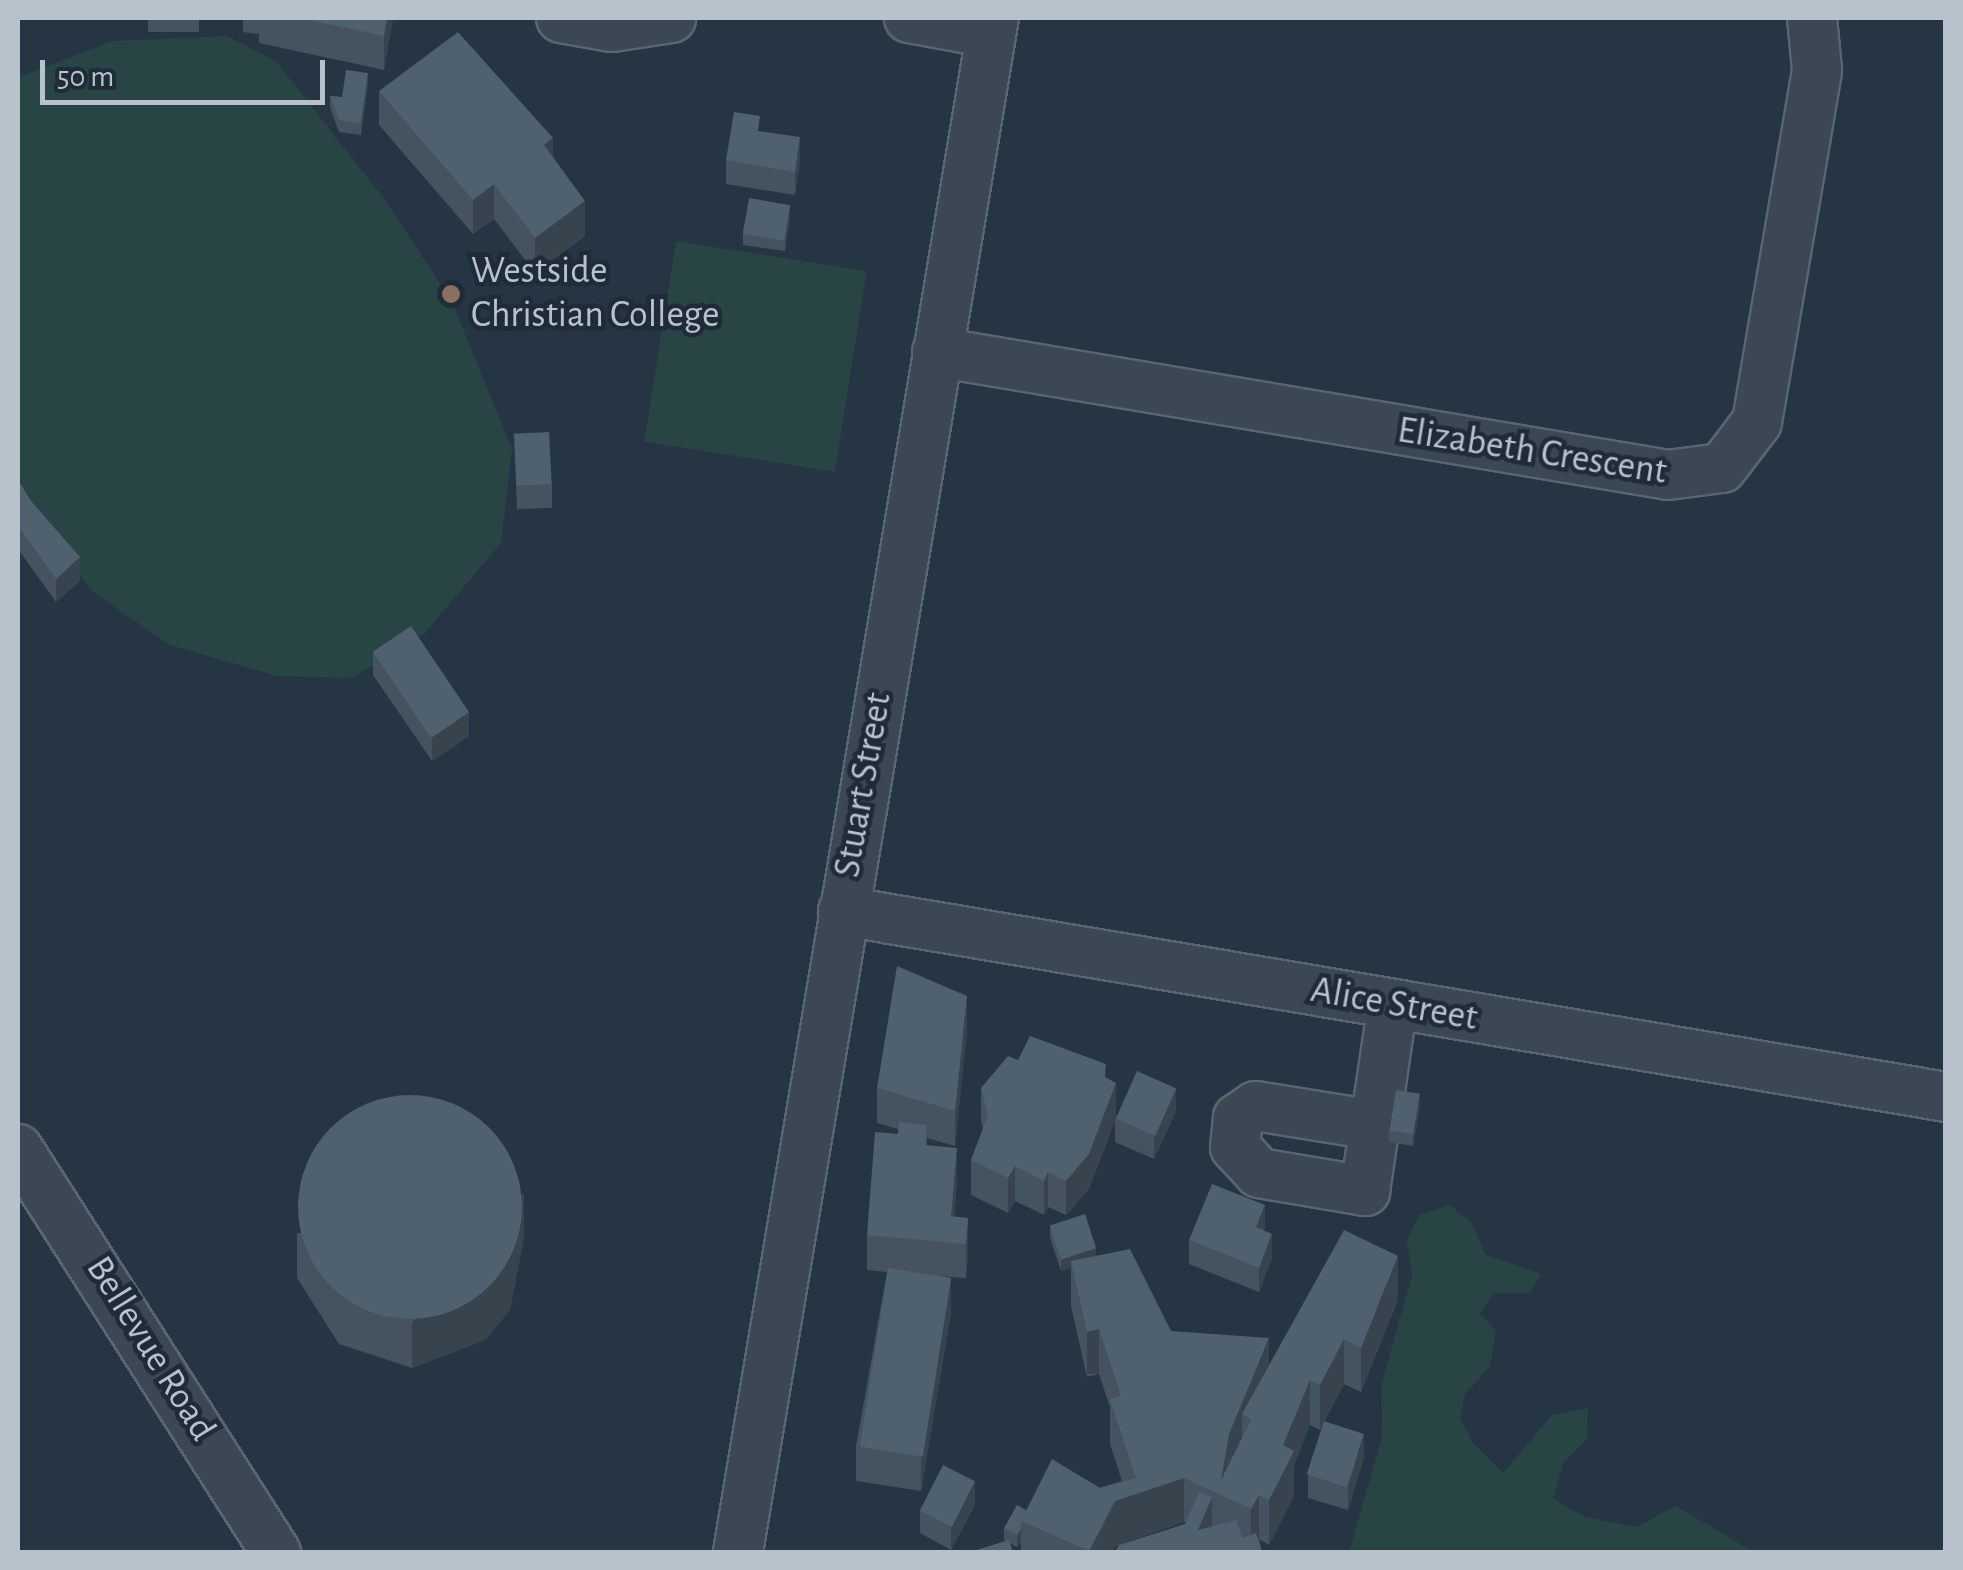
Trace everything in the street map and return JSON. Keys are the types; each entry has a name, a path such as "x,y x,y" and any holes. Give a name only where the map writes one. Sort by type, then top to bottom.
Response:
{"street":[{"path":"560,18 612,27 671,18"},
{"path":"910,18 992,26"},
{"name":"Elizabeth Crescent","path":"937,352 1668,476 1705,474 1739,456 1757,422 1817,70 1812,18"},
{"name":"Stuart Street","path":"738,1552 992,26"},
{"name":"Alice Street","path":"843,911 1946,1097"},
{"path":"1374,1126 1392,1004"},
{"name":"Bellevue Road","path":"18,1149 276,1552"}],"green space":[{"path":"227,36 276,61 385,200 452,302 512,449 501,543 424,634 352,678 277,676 170,645 94,593 18,499 18,78 112,41"},
{"path":"676,241 867,271 835,472 644,442"},
{"path":"1450,1205 1472,1223 1485,1254 1541,1274 1530,1293 1494,1293 1480,1313 1496,1331 1490,1366 1465,1394 1460,1418 1473,1443 1503,1473 1552,1415 1588,1408 1587,1439 1564,1462 1553,1498 1585,1517 1636,1527 1676,1506 1754,1552 1349,1552 1382,1437 1381,1387 1412,1275 1407,1241 1419,1215"}],"building":[{"path":"301,18 387,18 384,36"},
{"path":"458,32 553,138 544,145 585,201 535,238 494,184 473,200 379,91"},
{"path":"346,70 368,73 361,123 339,120 330,96 342,97"},
{"path":"734,112 760,116 758,131 800,137 795,172 726,160"},
{"path":"749,198 790,205 784,241 743,233"},
{"path":"549,432 552,484 517,486 514,434"},
{"path":"18,480 31,501 80,557 56,579 18,526"},
{"path":"411,626 469,712 431,738 373,652"},
{"path":"897,966 967,996 955,1111 877,1088"},
{"path":"1030,1036 1106,1064 1105,1077 1116,1083 1089,1154 1066,1181 1048,1172 1044,1181 1015,1166 1008,1178 971,1160 988,1115 981,1088 1008,1056 1018,1060"},
{"path":"1137,1071 1176,1088 1155,1136 1116,1119"},
{"path":"1396,1090 1420,1094 1413,1134 1390,1130"},
{"path":"410,1095 453,1104 489,1128 513,1164 522,1207 513,1250 489,1286 453,1310 410,1319 367,1310 331,1286 307,1250 298,1207 307,1164 331,1128 367,1104"},
{"path":"899,1122 927,1125 925,1145 957,1148 951,1216 968,1218 966,1244 867,1235 875,1132 898,1134"},
{"path":"1212,1184 1265,1205 1256,1227 1272,1234 1259,1268 1189,1240"},
{"path":"1085,1214 1096,1248 1061,1260 1050,1225"},
{"path":"1344,1230 1398,1256 1361,1348 1344,1339 1320,1385 1310,1380 1283,1445 1294,1451 1269,1500 1259,1495 1251,1509 1184,1478 1115,1501 1089,1551 1021,1521 1052,1459 1100,1488 1136,1478 1110,1399 1121,1396 1099,1329 1087,1332 1071,1261 1130,1249 1171,1331 1269,1338 1229,1434 1221,1480 1251,1420 1242,1414"},
{"path":"888,1268 951,1278 923,1457 860,1447"},
{"path":"1324,1421 1364,1434 1347,1487 1307,1474"},
{"path":"943,1465 975,1481 952,1527 920,1510"},
{"path":"1199,1492 1212,1497 1198,1530 1237,1520 1242,1538 1256,1533 1262,1552 1115,1552 1119,1545 1185,1524"},
{"path":"1017,1505 1026,1510 1017,1535 1004,1528"},
{"path":"1009,1540 1013,1552 970,1552"}],"place":[{"name":"Westside Christian College","path":"451,294"}]}
